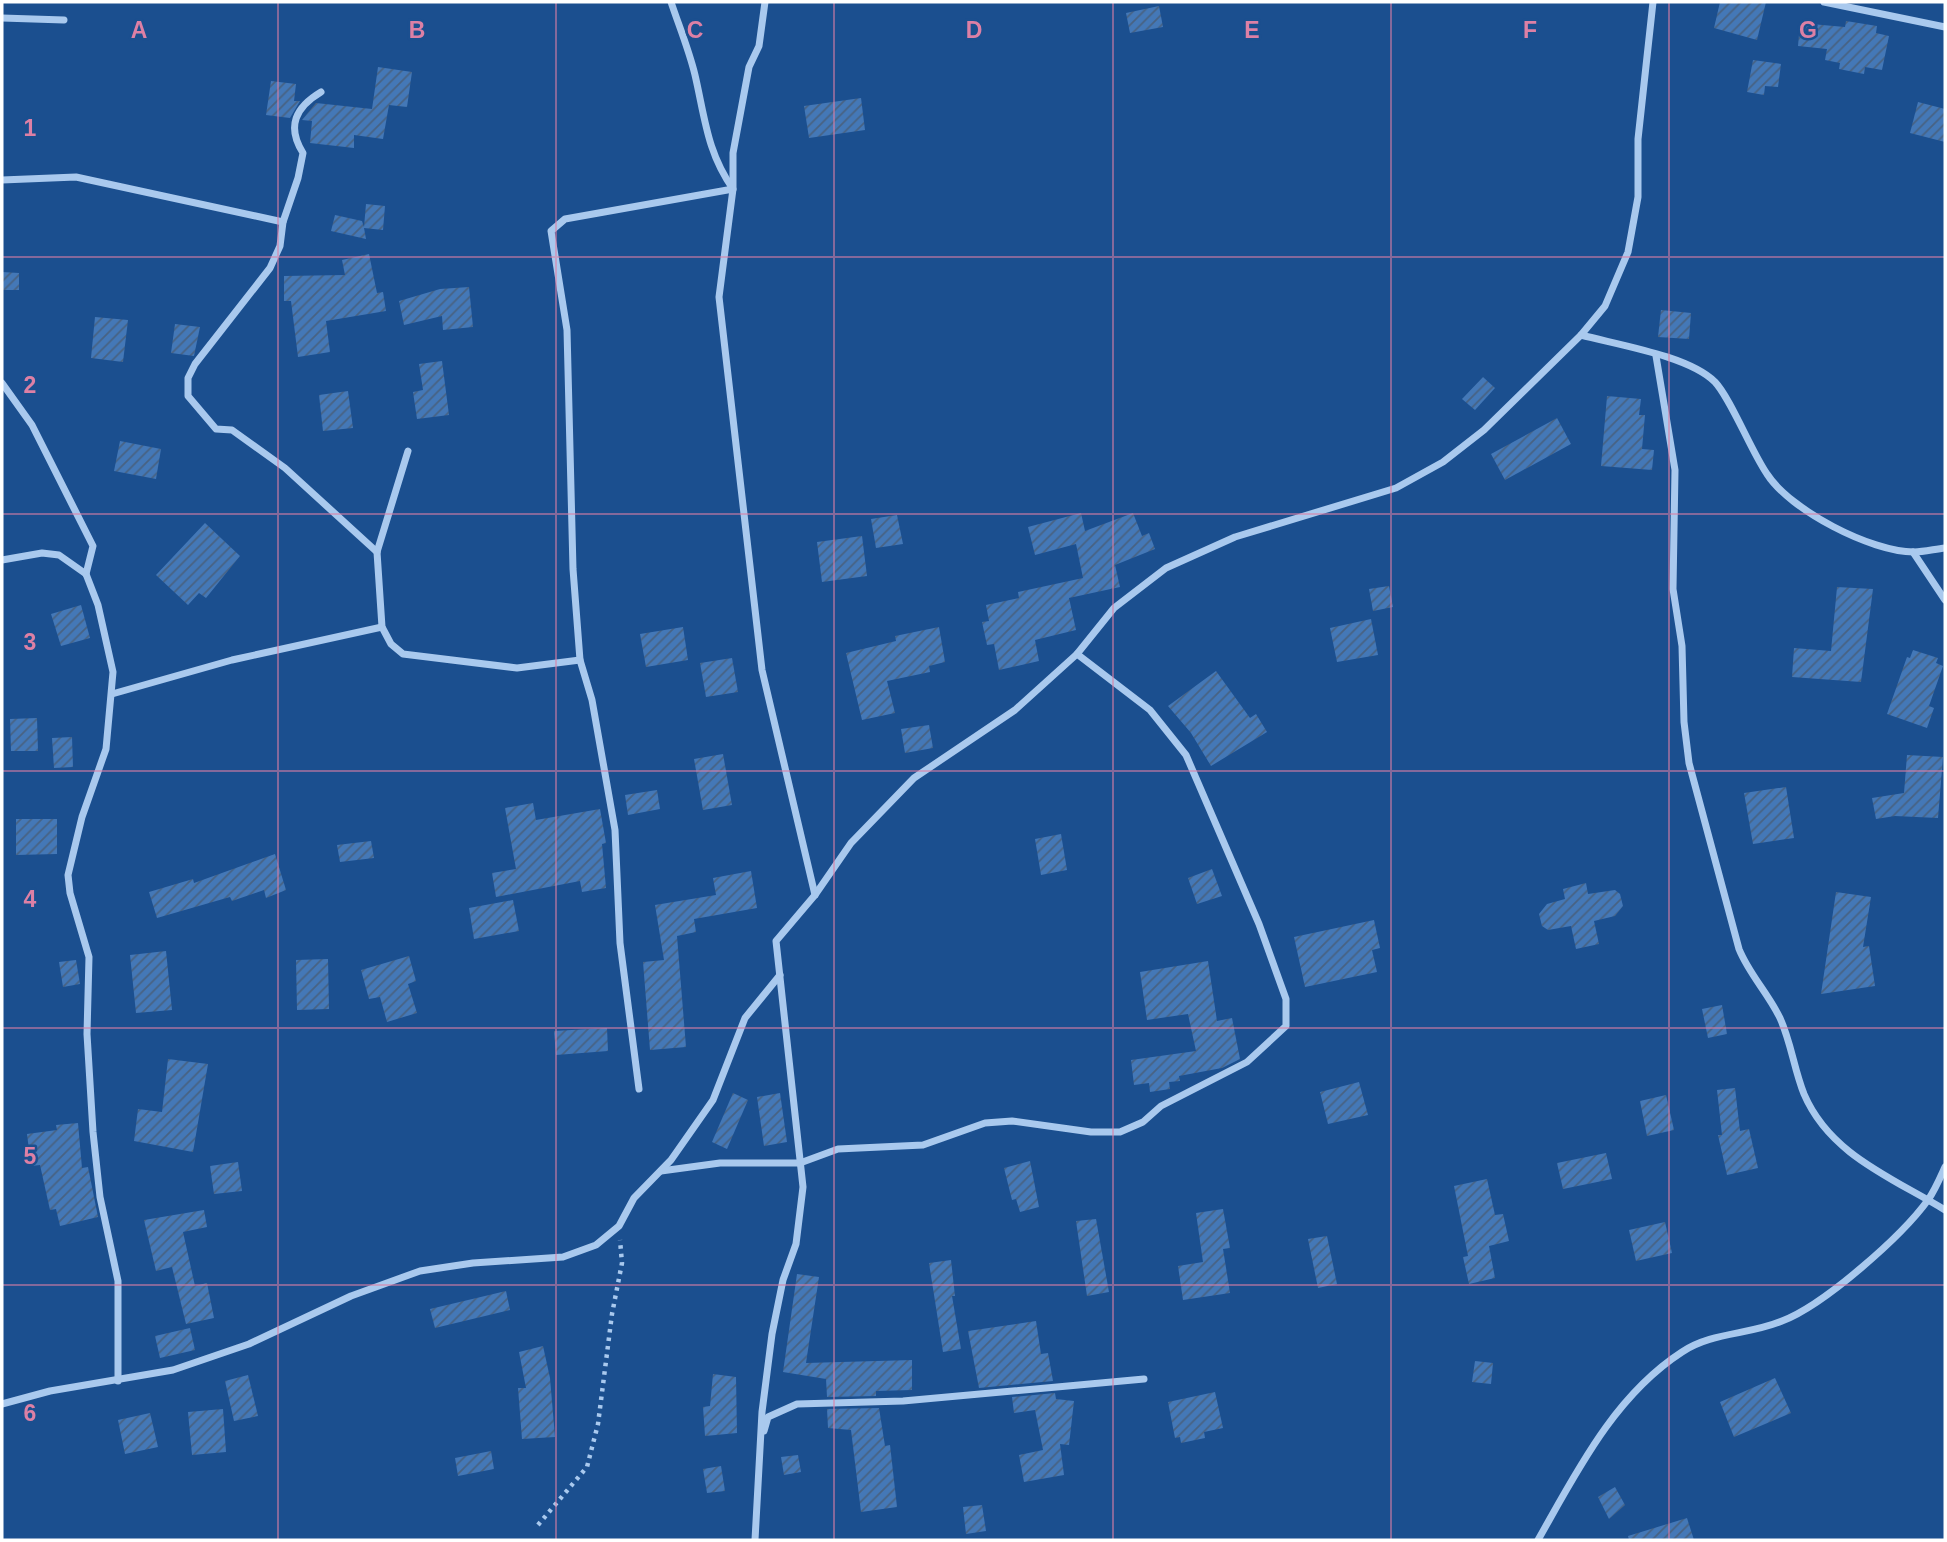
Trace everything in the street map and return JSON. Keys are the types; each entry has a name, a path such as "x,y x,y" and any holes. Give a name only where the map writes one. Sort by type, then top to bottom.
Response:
{"street":[{"path":"671,2 696,77 700,108 717,166 733,189"},
{"path":"765,2 760,46 749,66 733,153 733,189 719,297 762,670 815,895"},
{"path":"755,1540 772,1334 783,1280 796,1244 803,1187 776,941 815,895 851,843 915,778 1015,710 1077,654 1114,608 1166,568 1235,537 1396,488 1443,463 1484,430 1581,335 1605,306 1628,252 1638,197 1638,139 1653,2"},
{"path":"1824,2 1945,27"},
{"path":"2,18 64,20"},
{"path":"321,92 302,103 295,124 295,141 303,153 298,178 282,222 280,246 270,268 195,364 188,378 188,396 216,429 232,430 285,468 377,552"},
{"path":"2,180 76,177 282,222"},
{"path":"639,1090 620,943 615,830 592,700 580,660 573,569 567,330 551,231 565,219 733,189"},
{"path":"1581,335 1656,356 1682,359 1716,383 1768,477 1798,506 1884,548 1913,552 1945,548"},
{"path":"1656,356 1675,470 1673,589 1682,646 1684,722 1689,763 1739,949 1747,970 1779,1014 1805,1095 1820,1119 1853,1157 1892,1182 1945,1210"},
{"path":"2,383 32,425 93,546 86,574"},
{"path":"408,451 377,552 382,627 391,644 403,654 517,668 580,660"},
{"path":"1913,552 1945,600"},
{"path":"2,559 42,553 59,555 86,574 98,605 113,672 106,749 82,817 68,875 70,893 89,957 87,1034 93,1132 100,1198 118,1282 118,1381"},
{"path":"112,694 232,660 382,627"},
{"path":"661,1171 720,1163 800,1163 838,1149 923,1145 985,1123 1012,1121 1091,1132 1121,1132 1143,1122 1181,1095 1247,1062 1286,1026 1286,999 1259,924 1186,755 1150,710 1077,654"},
{"path":"2,1404 50,1391 173,1370 249,1343 351,1296 420,1272 472,1264 563,1257 596,1245 620,1226 634,1198 661,1171 713,1100 745,1018 780,975"},
{"path":"1538,1540 1604,1429 1644,1383 1682,1352 1712,1337 1783,1321 1808,1307 1879,1252 1928,1200 1945,1167"},
{"path":"761,1445 768,1417 797,1404 903,1401 1144,1379"}],"path":[{"path":"538,1525 587,1467 598,1424 612,1314 622,1263 620,1226"}],"building":[{"path":"1720,2 1766,2 1757,40 1714,28"},
{"path":"1159,6 1163,27 1130,33 1126,13"},
{"path":"1846,21 1877,26 1876,33 1889,36 1882,70 1865,67 1864,74 1839,69 1840,63 1825,60 1827,49 1798,46 1800,23 1845,27"},
{"path":"1753,60 1781,64 1778,87 1765,86 1764,95 1747,92"},
{"path":"378,67 412,72 407,107 389,105 383,139 354,135 354,148 310,143 312,121 302,120 316,103 372,109"},
{"path":"271,81 296,84 294,101 300,101 290,118 266,115"},
{"path":"861,98 865,130 809,138 804,106"},
{"path":"1918,102 1945,109 1945,142 1910,133"},
{"path":"366,204 385,206 383,230 364,228 366,239 331,231 335,215 362,221 364,227"},
{"path":"369,254 377,293 383,292 386,311 326,321 330,352 298,357 291,301 284,301 284,276 345,275 342,260"},
{"path":"2,272 19,273 19,290 2,290"},
{"path":"469,287 473,327 443,330 442,316 404,325 399,301 440,289"},
{"path":"1661,310 1691,313 1689,339 1658,337"},
{"path":"95,317 128,320 123,362 91,358"},
{"path":"175,324 200,327 194,356 171,353"},
{"path":"442,361 449,415 417,419 413,392 423,390 419,364"},
{"path":"1483,377 1495,388 1475,410 1462,399"},
{"path":"348,391 353,428 323,431 319,395"},
{"path":"1607,396 1641,399 1639,415 1645,415 1642,449 1654,450 1652,470 1601,466"},
{"path":"1557,418 1571,444 1505,480 1491,454"},
{"path":"120,441 161,449 156,479 114,471"},
{"path":"1081,513 1085,531 1133,513 1142,536 1149,533 1155,549 1115,565 1120,587 1069,598 1076,630 1035,640 1039,661 999,670 994,644 987,645 982,622 989,621 986,605 1019,598 1018,592 1083,578 1076,544 1035,555 1028,527"},
{"path":"897,515 903,544 876,548 871,519"},
{"path":"205,523 240,556 206,598 199,593 188,605 156,575"},
{"path":"862,536 867,576 822,582 817,542"},
{"path":"1389,586 1393,607 1373,611 1369,589"},
{"path":"1837,587 1873,589 1861,682 1792,677 1794,648 1831,651"},
{"path":"81,605 90,638 61,646 51,614"},
{"path":"1371,619 1378,655 1337,662 1330,628"},
{"path":"683,627 688,660 646,667 640,634"},
{"path":"939,627 945,662 929,666 930,672 887,681 895,713 862,720 846,653 896,641 895,636"},
{"path":"1913,650 1938,658 1936,663 1943,666 1929,706 1934,708 1927,728 1887,714 1907,657 1910,658"},
{"path":"732,658 738,692 706,697 700,663"},
{"path":"1216,671 1250,718 1256,714 1267,732 1211,766 1191,733 1168,706"},
{"path":"37,718 38,751 11,751 10,719"},
{"path":"929,725 933,748 905,753 901,729"},
{"path":"72,737 73,767 54,768 52,738"},
{"path":"723,754 732,805 703,810 694,759"},
{"path":"1907,755 1943,757 1938,818 1895,816 1876,819 1872,798 1904,793"},
{"path":"1786,787 1794,838 1753,844 1744,793"},
{"path":"657,790 660,809 628,815 625,795"},
{"path":"533,803 536,820 600,809 606,843 602,844 606,888 582,892 580,881 496,897 492,873 516,869 505,808"},
{"path":"16,819 57,819 57,854 16,855"},
{"path":"1061,834 1067,870 1041,875 1035,839"},
{"path":"371,841 374,858 340,862 337,845"},
{"path":"275,854 286,890 266,898 264,890 232,901 230,897 157,918 149,892 193,879 194,883"},
{"path":"1212,869 1222,896 1197,904 1188,878"},
{"path":"751,871 757,908 694,919 696,932 677,936 686,1047 650,1050 643,962 664,960 655,905 716,895 713,878"},
{"path":"1586,883 1588,894 1615,890 1620,894 1623,906 1615,916 1594,921 1599,944 1576,949 1571,926 1548,930 1542,926 1539,914 1547,904 1565,899 1563,889"},
{"path":"1836,892 1871,897 1863,947 1869,946 1875,986 1821,994"},
{"path":"513,900 519,931 474,939 469,908"},
{"path":"1374,920 1380,948 1372,950 1377,972 1305,987 1294,937"},
{"path":"166,951 172,1010 136,1013 130,955"},
{"path":"409,956 416,981 408,984 417,1013 387,1022 380,997 369,999 361,970"},
{"path":"328,959 329,1009 297,1010 296,960"},
{"path":"76,960 80,984 63,987 59,962"},
{"path":"1208,961 1217,1021 1232,1018 1240,1059 1222,1068 1179,1076 1180,1081 1169,1082 1170,1089 1150,1092 1149,1083 1134,1085 1131,1060 1196,1051 1188,1014 1147,1020 1140,972"},
{"path":"1722,1005 1727,1034 1708,1038 1702,1009"},
{"path":"607,1028 608,1051 556,1055 554,1031"},
{"path":"168,1059 208,1064 193,1152 134,1141 138,1109 162,1112"},
{"path":"1359,1082 1368,1115 1328,1124 1320,1092"},
{"path":"1735,1088 1740,1131 1749,1129 1758,1168 1727,1175 1718,1135 1722,1135 1717,1090"},
{"path":"733,1093 748,1100 727,1149 712,1142"},
{"path":"780,1093 787,1142 764,1146 757,1097"},
{"path":"1666,1095 1674,1130 1647,1136 1640,1101"},
{"path":"78,1123 82,1168 88,1167 98,1217 60,1226 56,1209 50,1210 40,1165 31,1166 27,1134 57,1130 56,1125"},
{"path":"1606,1153 1612,1179 1563,1189 1557,1163"},
{"path":"1030,1161 1039,1207 1020,1212 1016,1199 1012,1200 1004,1168"},
{"path":"238,1162 242,1191 214,1194 210,1166"},
{"path":"1487,1179 1495,1215 1503,1214 1509,1241 1489,1246 1495,1278 1469,1284 1463,1257 1468,1256 1454,1186"},
{"path":"1223,1209 1230,1248 1223,1249 1230,1293 1183,1300 1178,1266 1203,1262 1196,1213"},
{"path":"204,1210 207,1227 183,1232 195,1286 207,1283 214,1318 186,1324 172,1267 156,1271 144,1220"},
{"path":"1096,1219 1109,1292 1087,1296 1076,1221"},
{"path":"1665,1222 1672,1253 1636,1261 1629,1230"},
{"path":"1327,1236 1337,1284 1318,1288 1308,1239"},
{"path":"951,1260 955,1296 952,1296 961,1349 943,1352 929,1263"},
{"path":"797,1274 819,1277 806,1363 912,1360 912,1390 876,1391 876,1396 827,1397 826,1379 783,1372"},
{"path":"506,1291 510,1310 435,1328 430,1309"},
{"path":"1036,1321 1041,1354 1048,1353 1053,1381 979,1388 968,1331"},
{"path":"190,1328 195,1350 160,1358 155,1336"},
{"path":"543,1346 550,1378 555,1437 522,1439 518,1388 526,1388 519,1352"},
{"path":"1475,1361 1493,1363 1491,1384 1472,1382"},
{"path":"713,1374 736,1377 737,1433 705,1436 703,1407 710,1406"},
{"path":"248,1375 258,1416 234,1421 225,1381"},
{"path":"1775,1378 1791,1413 1734,1437 1720,1402"},
{"path":"1215,1392 1223,1428 1204,1432 1205,1438 1181,1443 1180,1437 1175,1438 1168,1402"},
{"path":"1055,1393 1056,1399 1074,1401 1069,1445 1060,1444 1064,1475 1024,1482 1019,1455 1043,1450 1035,1410 1014,1413 1012,1397"},
{"path":"879,1408 885,1446 890,1445 897,1507 861,1512 851,1430 828,1428 827,1409"},
{"path":"223,1409 226,1452 192,1455 188,1412"},
{"path":"150,1413 158,1447 125,1454 118,1420"},
{"path":"491,1451 494,1469 458,1476 455,1458"},
{"path":"798,1455 801,1472 784,1475 781,1457"},
{"path":"721,1466 725,1491 707,1493 703,1469"},
{"path":"1615,1487 1625,1505 1609,1519 1598,1497"},
{"path":"982,1505 986,1531 966,1534 963,1507"},
{"path":"1687,1518 1694,1540 1629,1540 1628,1536"}]}
